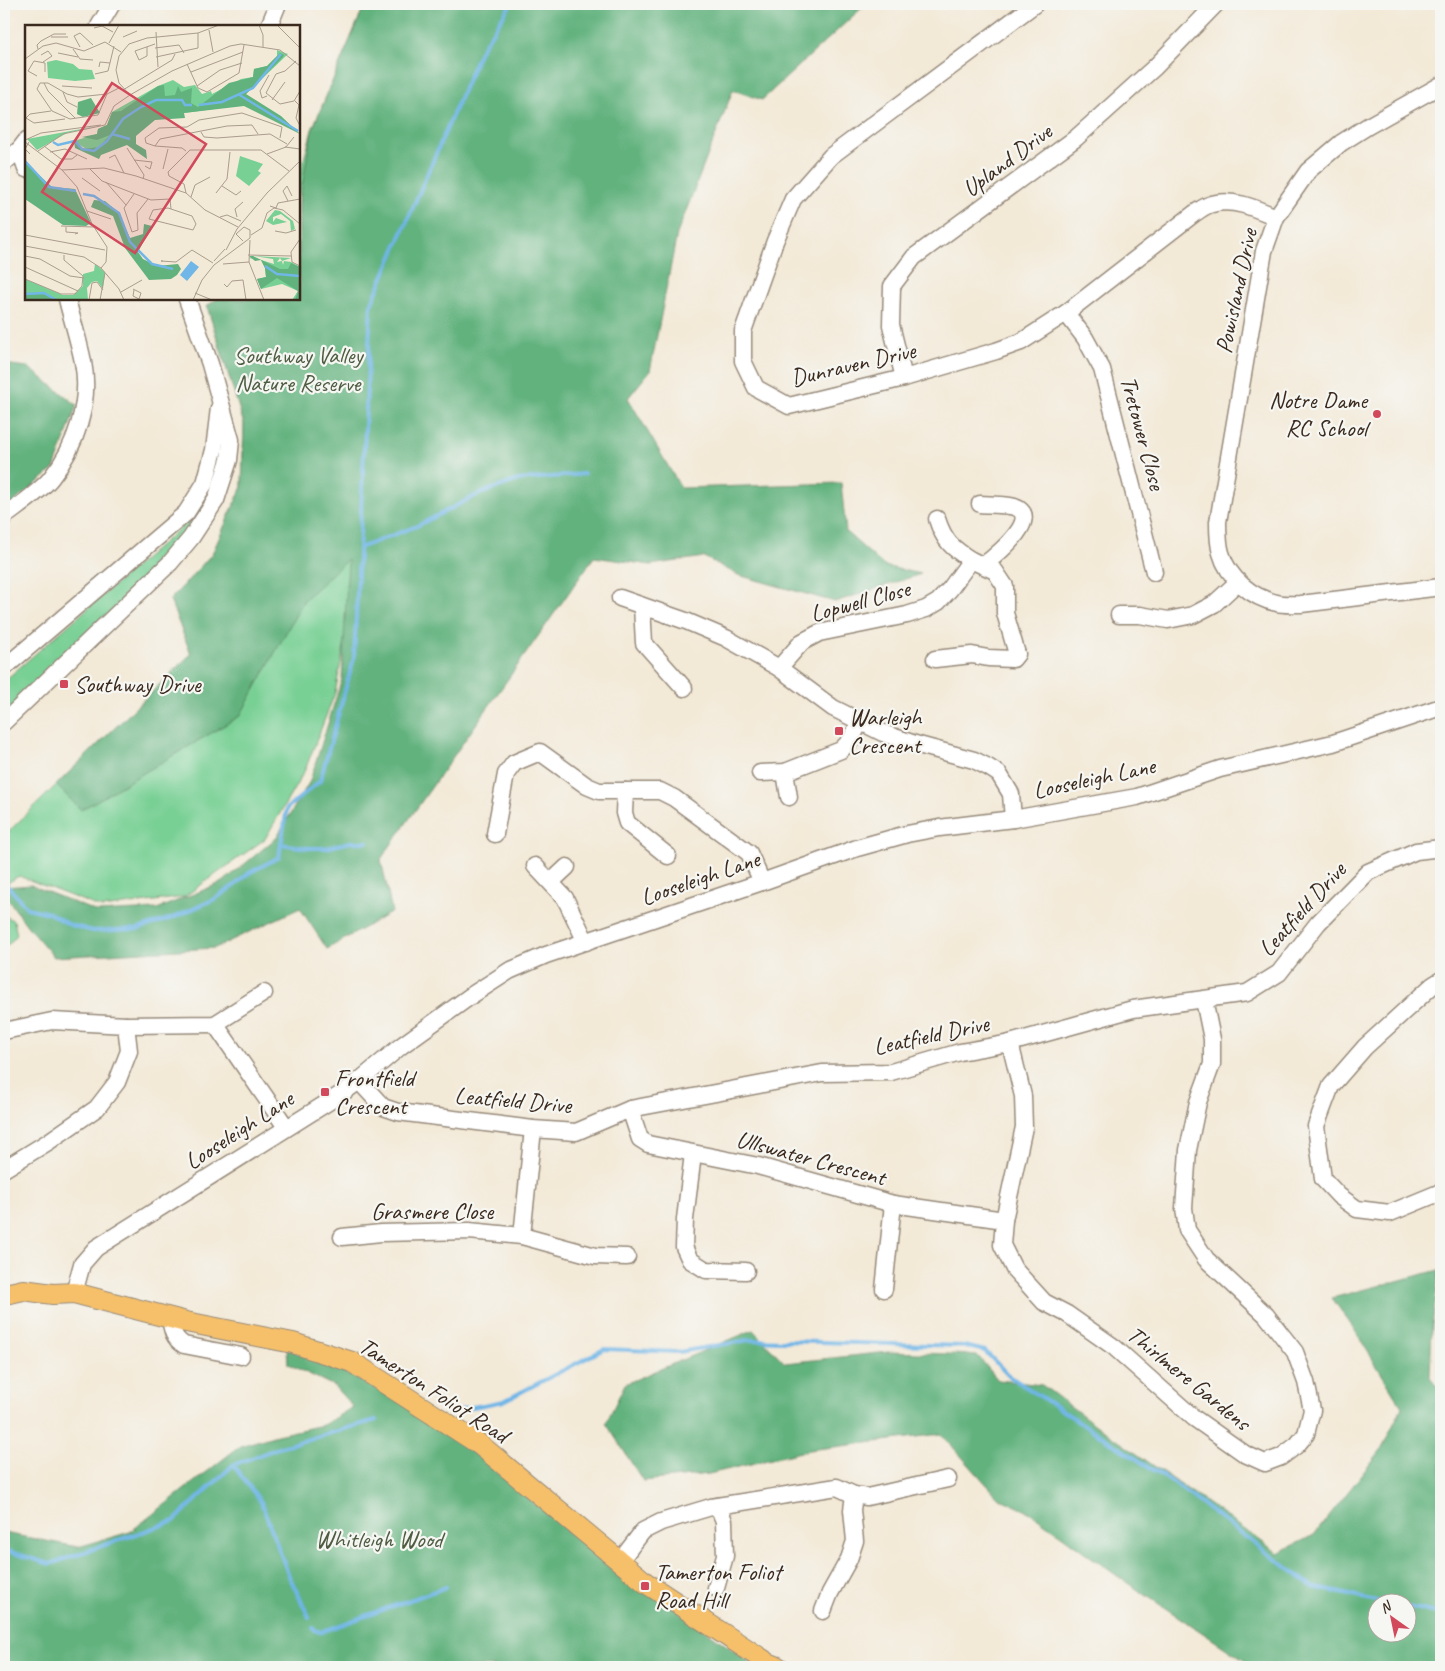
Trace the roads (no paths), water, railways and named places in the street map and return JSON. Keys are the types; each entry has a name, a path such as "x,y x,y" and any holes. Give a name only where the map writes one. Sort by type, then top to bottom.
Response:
{"main road":[{"name":"Tamerton Foliot Road","path":"4,1292 10,1293 23,1290 53,1294 74,1292 170,1318 293,1343 352,1362 480,1444 646,1583 768,1663 778,1667"}],"street":[{"path":"101,25 112,4"},
{"path":"269,25 276,4"},
{"name":"Dunraven Drive","path":"1035,4 831,156 793,199 775,241 742,331 743,361 756,388 789,406 904,378 996,351 1021,342 1066,313 1195,213 1212,204 1231,203 1252,207 1276,217"},
{"name":"Upland Drive","path":"904,378 891,325 892,286 914,257 1076,138 1155,67 1216,4"},
{"name":"Powisland Drive","path":"1441,85 1341,143 1308,171 1276,217 1263,261 1218,522 1218,540 1226,566 1238,582 1263,599 1279,604 1301,604 1441,587"},
{"path":"4,163 23,145"},
{"path":"23,145 25,161"},
{"path":"4,517 51,479 70,448 80,422 85,394 84,364 67,300"},
{"path":"4,722 170,563 191,538 216,500 232,440 210,364 186,300"},
{"name":"Tretower Close","path":"1066,313 1085,338 1102,369 1154,572"},
{"path":"4,668 186,513 205,483 214,450 220,401"},
{"name":"Lopwell Close","path":"779,668 802,642 819,633 907,615 926,609 938,602 977,562 1013,538 1023,522 1023,515 1020,510 1014,507 980,504"},
{"path":"935,659 972,655 1013,659 1017,654 1018,631 1005,613 1005,586 995,572 954,549 942,534 937,519"},
{"path":"1119,615 1140,615 1168,620 1193,615 1214,604 1238,582"},
{"path":"620,598 686,621 726,638 779,668 833,708 860,722 915,744 974,760 999,774 1011,794 1013,819"},
{"path":"642,606 644,642 684,688"},
{"name":"Looseleigh Lane","path":"74,1292 82,1264 96,1248 359,1081 401,1046 464,1000 509,972 546,955 856,848 907,834 939,828 1013,819 1137,797 1220,770 1333,743 1441,707"},
{"path":"760,773 785,772 841,750 850,741 860,722"},
{"path":"492,824 506,774 514,763 540,752 587,786 599,791 660,790 674,798 749,853 762,882"},
{"path":"785,772 789,797"},
{"path":"624,791 624,813 627,823 668,856"},
{"name":"Leatfield Drive","path":"359,1081 383,1107 398,1112 533,1129 576,1132 630,1108 822,1073 891,1072 960,1052 1010,1043 1133,1009 1247,993 1279,973 1318,923 1368,872 1416,852 1441,848"},
{"path":"536,866 565,898 586,942"},
{"path":"551,882 567,867"},
{"path":"1441,980 1433,985 1365,1047 1331,1086 1316,1126 1323,1180 1339,1196 1357,1209 1390,1213 1441,1192"},
{"path":"4,1031 52,1021 126,1025 215,1024 264,993"},
{"name":"Thirlmere Gardens","path":"1010,1043 1023,1096 1024,1127 1004,1220 1002,1245 1014,1269 1044,1302 1067,1314 1114,1347 1194,1418 1245,1454 1265,1464 1281,1458 1297,1445 1306,1434 1312,1410 1306,1382 1296,1352 1266,1315 1206,1259 1187,1230 1184,1208 1188,1150 1198,1102 1212,1064 1212,1039 1204,1000"},
{"path":"215,1024 286,1127"},
{"path":"4,1169 48,1142 97,1108 118,1082 129,1051 126,1025"},
{"name":"Ullswater Crescent","path":"630,1108 640,1139 648,1144 758,1166 893,1204 1004,1220"},
{"name":"Grasmere Close","path":"522,1236 533,1129"},
{"path":"693,1154 685,1219 684,1248 690,1260 706,1270 746,1271"},
{"path":"884,1289 893,1204"},
{"name":"Grasmere Close","path":"342,1237 381,1233 469,1231 522,1236 595,1256 627,1257"},
{"path":"170,1318 172,1333 177,1341 184,1345 222,1360 242,1356"},
{"path":"620,1561 643,1532 661,1522 718,1506 837,1487 854,1495 867,1497 948,1479"},
{"path":"823,1611 830,1593 849,1559 855,1541 852,1510 854,1495"},
{"path":"716,1588 724,1556 724,1521 718,1506"}],"waterway":[{"path":"4,886 6,884 27,908 49,913 70,925 93,931 138,929 175,917 215,899 249,873 279,857 287,808 320,781 354,658 371,305 480,51 511,4"},
{"path":"359,548 417,526 479,494 518,480 584,474"},
{"path":"281,844 307,848 326,848 350,842 367,842"},
{"path":"462,1409 504,1401 604,1349 679,1352 749,1340 964,1346 985,1351 1009,1376 1172,1482 1313,1587 1368,1599"},
{"path":"4,1550 50,1564 174,1521 233,1465 281,1447 376,1420"},
{"path":"233,1465 261,1502 289,1576 309,1617"},
{"path":"313,1628 321,1632 446,1587"},
{"path":"1418,1609 1441,1614"}],"place":[{"name":"Notre Dame RC School","path":"1377,414"},
{"name":"Southway Drive","path":"64,684"},
{"name":"Warleigh Crescent","path":"839,731"},
{"name":"Frontfield Crescent","path":"325,1092"},
{"name":"Tamerton Foliot Road Hill","path":"645,1586"}],"park label":[{"name":"Southway Valley Nature Reserve","path":"298,369"},
{"name":"Whitleigh Wood","path":"379,1539"}]}
